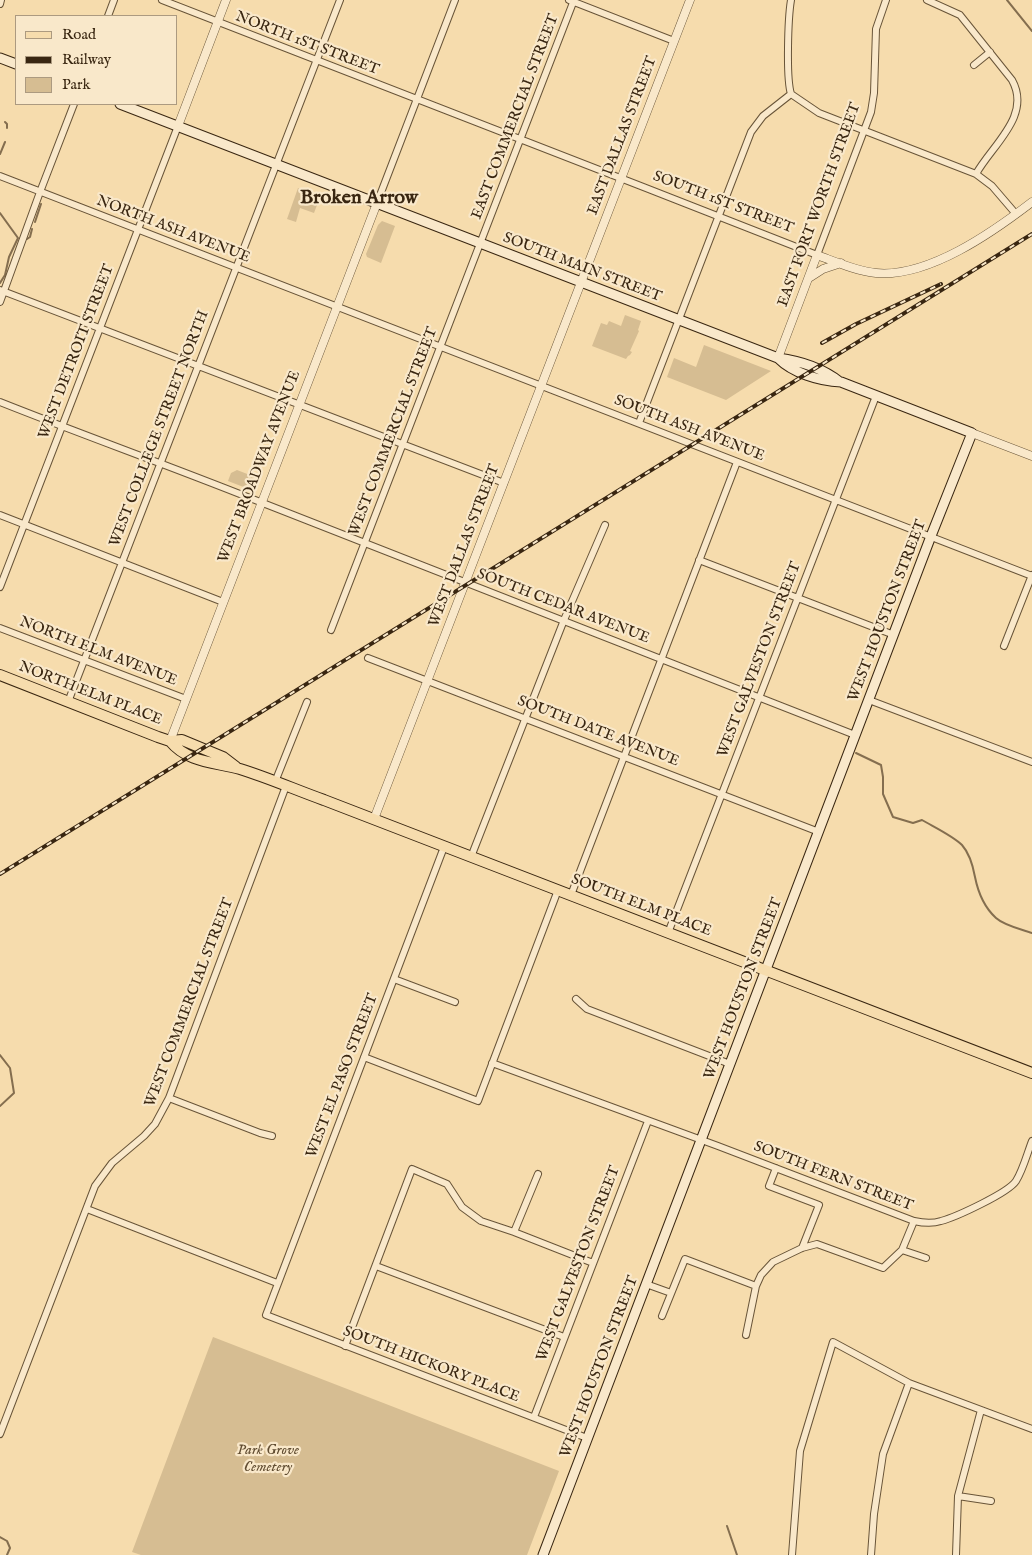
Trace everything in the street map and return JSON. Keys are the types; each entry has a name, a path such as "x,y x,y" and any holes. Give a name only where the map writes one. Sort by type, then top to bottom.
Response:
{"main road":[{"path":"0,58 15,64"},
{"name":"SOUTH MAIN STREET","path":"123,105 778,358 797,361 829,373 841,382 972,433"},
{"name":"WEST HOUSTON STREET","path":"543,1555 931,536 972,433"},
{"name":"NORTH ELM PLACE","path":"0,675 170,742"},
{"name":"SOUTH ELM PLACE","path":"170,742 177,750 190,756 213,764 239,769 374,819 1032,1073"}],"street":[{"path":"0,4 2,0"},
{"path":"108,15 114,0"},
{"name":"NORTH 1ST STREET","path":"162,0 416,99"},
{"path":"178,126 226,0"},
{"name":"WEST COLLEGE STREET NORTH","path":"68,702 340,0"},
{"path":"377,203 455,0"},
{"name":"EAST DALLAS STREET","path":"581,282 690,0"},
{"path":"791,0 789,62 789,88 791,94 819,113 976,174 992,186 1016,214"},
{"name":"EAST FORT WORTH STREET","path":"778,358 871,112 874,93 876,29 886,0"},
{"path":"927,0 960,15 1015,85 1019,97 1018,111 1010,126 976,174"},
{"path":"572,1 674,41"},
{"name":"EAST COMMERCIAL STREET","path":"480,243 572,1"},
{"path":"974,65 990,52"},
{"path":"639,423 746,144 756,123 791,94"},
{"name":"SOUTH 1ST STREET","path":"416,99 817,255 877,273 895,273 914,269 951,254 977,240 1032,202"},
{"path":"0,302 2,290 74,105"},
{"name":"WEST DETROIT STREET","path":"0,587 178,126"},
{"name":"NORTH ASH AVENUE","path":"0,176 337,306"},
{"name":"WEST BROADWAY AVENUE","path":"170,742 377,203"},
{"name":"WEST COMMERCIAL STREET","path":"331,630 480,243"},
{"path":"808,280 823,269 841,263"},
{"name":"WEST DALLAS STREET","path":"374,819 581,282"},
{"path":"2,290 504,483"},
{"name":"SOUTH ASH AVENUE","path":"337,306 1032,575"},
{"name":"WEST GALVESTON STREET","path":"668,933 876,396"},
{"name":"SOUTH CEDAR AVENUE","path":"0,402 760,696 855,735"},
{"name":"SOUTH MAIN STREET","path":"972,433 1032,456"},
{"path":"571,895 736,462"},
{"path":"0,515 223,602"},
{"path":"471,857 564,620 605,525"},
{"path":"699,560 894,635"},
{"path":"1004,646 1032,575"},
{"name":"NORTH ELM AVENUE","path":"0,628 186,699"},
{"name":"SOUTH DATE AVENUE","path":"368,658 819,832"},
{"path":"869,700 1032,762"},
{"path":"275,782 307,702"},
{"name":"WEST COMMERCIAL STREET","path":"0,1434 96,1186 112,1163 155,1124 169,1098 286,786"},
{"name":"WEST EL PASO STREET","path":"266,1315 444,847"},
{"path":"364,1057 478,1101 558,890"},
{"path":"394,979 455,1002"},
{"path":"576,999 587,1009 730,1064"},
{"name":"SOUTH FERN STREET","path":"492,1063 925,1224 940,1221 982,1203 1010,1188 1020,1173 1032,1141"},
{"path":"169,1098 272,1136"},
{"name":"WEST GALVESTON STREET","path":"534,1417 648,1121"},
{"path":"776,1168 769,1186 819,1205 802,1248"},
{"path":"345,1346 412,1169 447,1184 462,1207 481,1221 593,1263"},
{"path":"514,1232 538,1174"},
{"path":"87,1209 277,1283"},
{"path":"746,1335 756,1286 766,1268 773,1262 802,1248 817,1244 883,1268 902,1250 914,1221"},
{"path":"902,1250 926,1258"},
{"path":"662,1316 685,1259 756,1286"},
{"path":"376,1266 564,1337"},
{"path":"646,1284 671,1293"},
{"name":"SOUTH HICKORY PLACE","path":"266,1315 587,1438"},
{"path":"792,1555 800,1451 833,1342 909,1383 1032,1429"},
{"path":"871,1555 874,1514 883,1454 909,1383"},
{"path":"956,1555 958,1496 981,1410"},
{"path":"958,1496 991,1501"}],"green space":[{"path":"298,188 320,197 314,213 300,208 296,222 287,219"},
{"path":"382,221 395,226 381,263 367,257 366,254 378,225"},
{"path":"625,315 641,321 639,331 630,351 632,352 626,359 592,346 601,323 607,325 609,321 621,326"},
{"path":"704,345 771,371 726,400 667,377 674,358 696,367"},
{"path":"237,470 255,477 252,487 246,488 228,481 231,473"},
{"name":"Park Grove Cemetery","path":"213,1337 559,1471 527,1555 141,1555 132,1552"}],"waterway":[{"path":"1007,0 1032,31"},
{"path":"5,122 7,128"},
{"path":"0,154 5,142"},
{"path":"35,222 41,204"},
{"path":"0,213 18,238 9,257 5,275 0,283"},
{"path":"27,239 30,237 32,229"},
{"path":"856,753 881,765 883,794 893,817 913,823 922,820 949,835 962,845 972,864 980,894 992,914 1004,923 1032,933"},
{"path":"0,1055 10,1068 14,1093 0,1106"},
{"path":"727,1526 737,1555"},
{"path":"0,1537 7,1541 10,1548 7,1555"}],"railway":[{"path":"0,874 1032,234"},
{"path":"822,343 856,324 941,284"}],"district":[{"name":"Broken Arrow","path":"359,199"}]}
